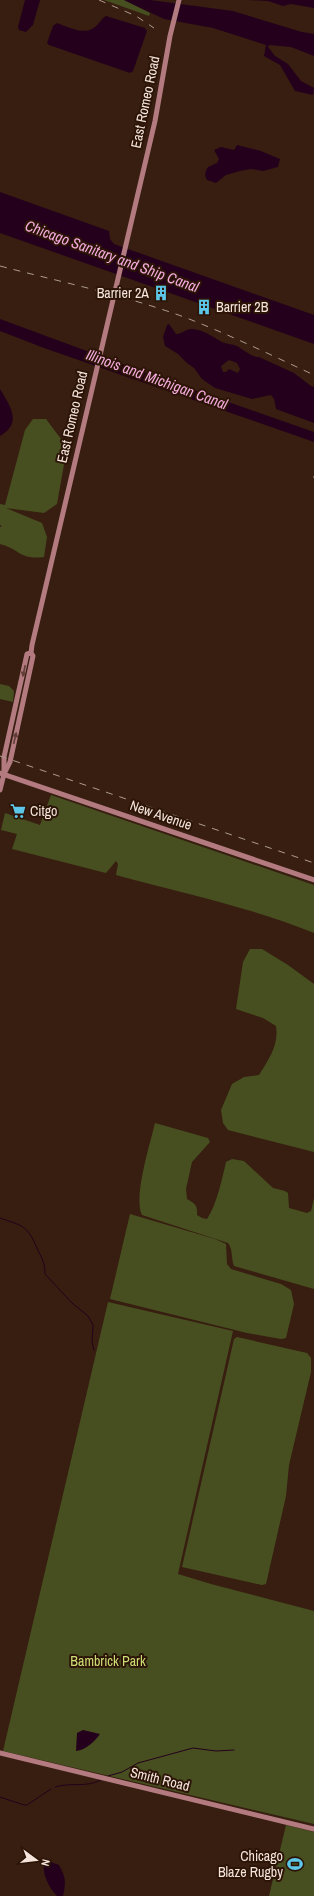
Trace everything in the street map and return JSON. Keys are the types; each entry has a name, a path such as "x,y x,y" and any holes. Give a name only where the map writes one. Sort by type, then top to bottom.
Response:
{"main road":[{"name":"East Romeo Road","path":"2,774 4,757 27,654 31,653 155,120 178,2"},
{"path":"0,790 2,774"},
{"name":"New Avenue","path":"2,774 314,880"},
{"name":"Smith Road","path":"0,1753 314,1829"}],"green space":[{"path":"104,0 124,0 150,13 149,16"},
{"path":"33,419 46,419 64,443 66,453 57,504 44,513 6,508 42,523 47,537 44,557 36,558 24,556 7,546 0,544 0,504 5,505 25,430"},
{"path":"0,684 9,686 14,691 13,702 0,699"},
{"path":"51,795 314,885 314,933 241,908 116,875 118,864 116,861 106,873 12,849 17,834 1,830 5,813 40,825"},
{"path":"250,949 262,949 288,965 314,984 314,1152 228,1130 223,1123 221,1110 232,1084 244,1077 259,1075 275,1046 277,1033 276,1026 263,1018 236,1009 243,962"},
{"path":"155,1123 208,1138 210,1142 192,1162 186,1189 187,1199 195,1205 197,1215 202,1218 207,1219 211,1213 219,1191 226,1162 232,1159 244,1161 273,1188 288,1193 289,1208 307,1213 311,1211 314,1198 314,1289 234,1266 231,1248 228,1243 142,1215 140,1207 141,1184"},
{"path":"130,1214 215,1239 226,1244 227,1264 231,1269 281,1284 291,1290 294,1304 286,1338 281,1339 247,1333 110,1299"},
{"name":"Bambrick Park","path":"108,1302 233,1331 178,1574 314,1611 314,1824 3,1751"},
{"path":"237,1337 307,1353 311,1358 311,1372 289,1465 286,1496 266,1584 262,1585 182,1567 234,1339"},
{"name":"Chicago Blaze Rugby","path":"286,1825 314,1832 314,1896 269,1896"}],"water":[{"path":"25,0 40,0 33,25 26,32 19,30 18,27"},
{"path":"124,0 150,0 233,11 302,32 314,34 314,56 291,47 269,45 268,47 275,56 288,64 301,81 314,88 313,95 295,91 280,65 264,56 266,45 213,28 164,19"},
{"path":"247,0 314,0 314,8 291,4 283,6 268,1"},
{"path":"106,16 145,28 147,31 133,71 130,73 49,45 47,43 53,26 57,23 76,30 86,31 95,27"},
{"path":"237,145 261,151 280,159 278,167 263,171 251,169 240,171 226,175 216,183 207,180 205,175 208,167 217,163 219,159 214,150 221,147 234,150"},
{"name":"Chicago Sanitary and Ship Canal","path":"0,192 109,231 110,239 114,244 314,315 314,344 0,233"},
{"name":"Illinois and Michigan Canal","path":"0,319 160,378 314,432 314,442 44,348 0,331"},
{"path":"169,324 176,334 191,329 201,331 222,342 237,346 250,355 259,357 294,373 314,387 314,423 276,409 274,399 271,395 252,399 215,388 202,379 194,368 178,354 165,346 163,337 167,325","holes":["229,360 237,363 240,369 238,373 229,369 226,372 223,372 221,366"]},
{"path":"0,389 10,408 13,420 7,431 0,436"},
{"path":"83,1730 100,1734 87,1747 76,1751 77,1733"},
{"path":"48,1861 59,1865 63,1873 65,1883 63,1896 57,1896 47,1881 44,1872 44,1863"}],"waterway":[{"path":"0,1218 19,1225 27,1231 43,1261 45,1274 72,1303 88,1316 93,1325 92,1342 94,1350"},
{"path":"108,1776 122,1772 138,1763 193,1748 216,1751 234,1750"},
{"path":"55,1787 90,1784 101,1780"},
{"path":"0,1797 27,1805 51,1789"}],"railway":[{"path":"99,0 136,16 154,28"},
{"path":"0,266 115,295 161,309 233,338 314,375"},
{"path":"0,756 314,863"}],"place":[{"name":"Barrier 2A","path":"161,293"},
{"name":"Barrier 2B","path":"204,307"},
{"name":"Citgo","path":"18,811"},
{"name":"Chicago Blaze Rugby","path":"295,1864"}]}
